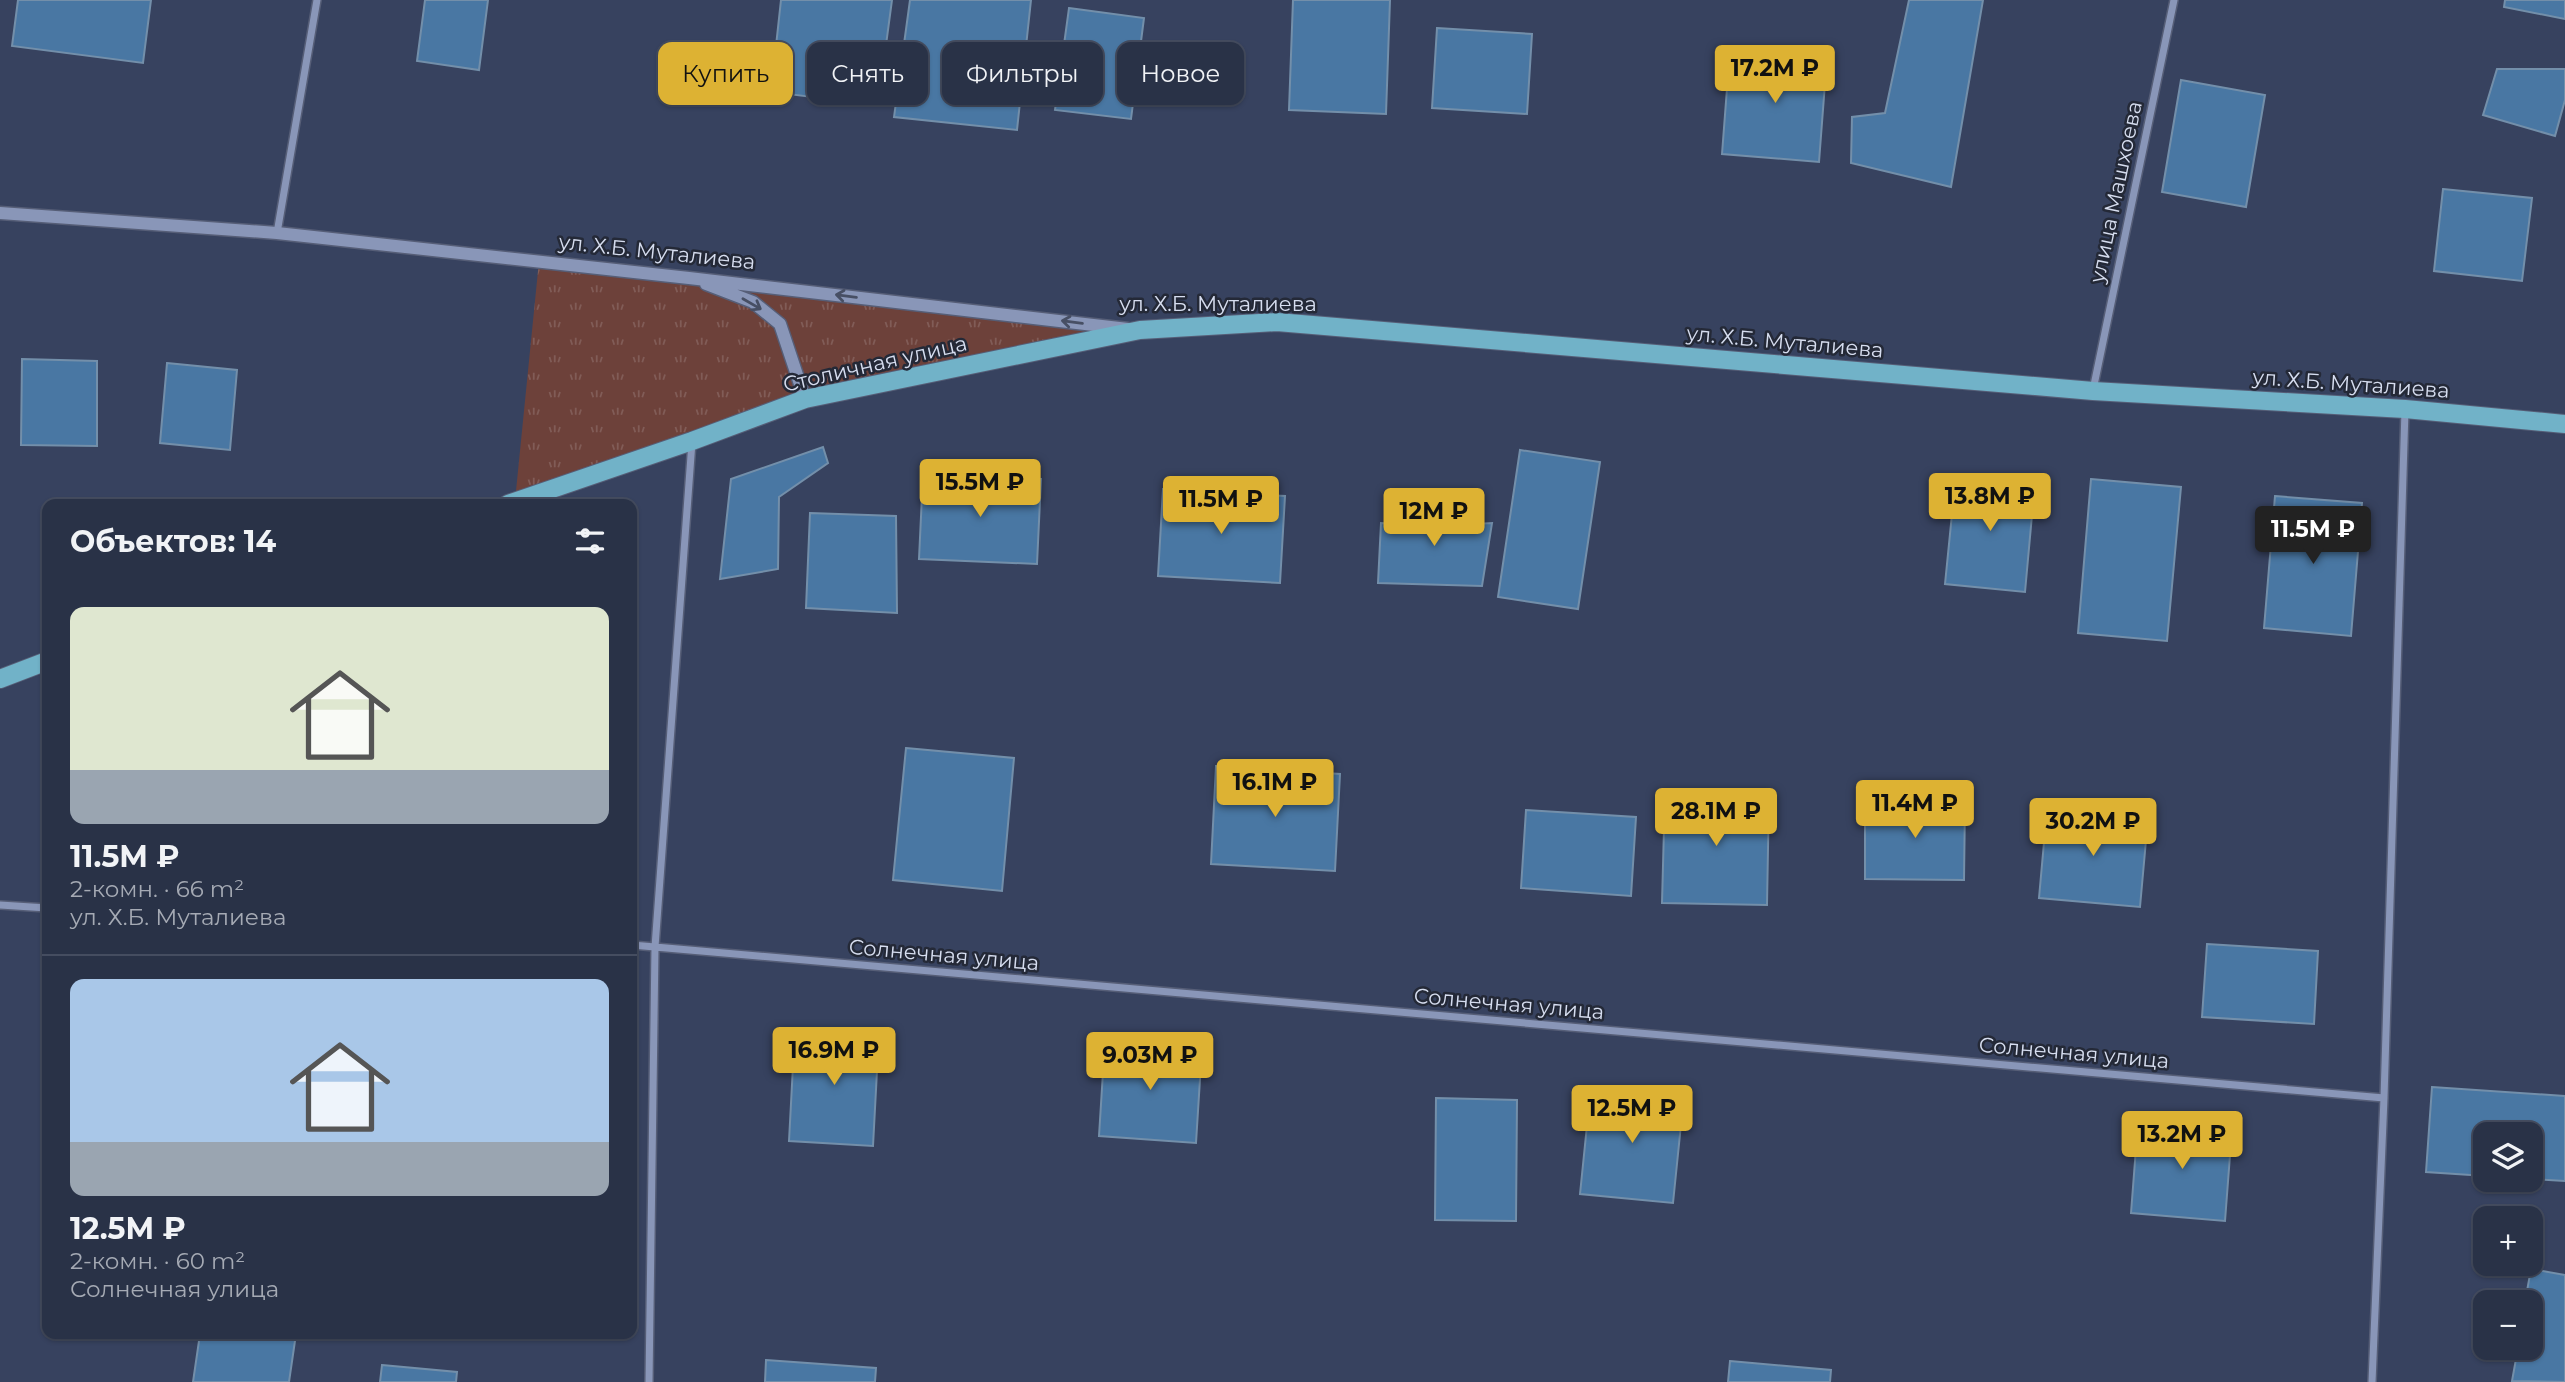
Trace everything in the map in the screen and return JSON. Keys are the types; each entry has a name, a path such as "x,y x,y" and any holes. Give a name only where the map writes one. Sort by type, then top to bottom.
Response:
{"main road":[{"name":"ул. Х.Б. Муталиева","path":"1140,330 1277,323 2093,391 2564,420"},
{"name":"Столичная улица","path":"523,499 692,442 805,399 1140,330"},
{"path":"0,678 42,663"}],"street":[{"path":"277,233 317,0"},
{"name":"улица Машхоева","path":"2093,391 2174,0"},
{"name":"ул. Х.Б. Муталиева","path":"0,213 277,233 1140,330"},
{"path":"690,278 753,302 780,324 805,399"},
{"path":"2372,1382 2384,1098 2405,409"},
{"path":"649,1382 655,947 692,442"},
{"path":"0,905 42,908"},
{"name":"Солнечная улица","path":"637,945 2384,1098"}],"green space":[{"path":"539,261 1140,330 802,389 692,441 515,499"}],"building":[{"path":"18,0 151,0 143,63 12,46"},
{"path":"425,0 488,0 479,70 417,61"},
{"path":"781,0 892,0 886,42 807,42 807,96 793,95 793,42 776,42"},
{"path":"910,0 1031,0 1026,42 942,42 942,105 1020,105 1017,130 894,117 896,105 928,105 928,42 904,42"},
{"path":"1293,0 1390,0 1386,114 1289,110"},
{"path":"1909,0 1983,0 1951,187 1851,163 1852,117 1885,113"},
{"path":"2505,0 2565,0 2565,19 2504,7"},
{"path":"1069,8 1144,18 1141,42 1117,42 1117,105 1133,105 1131,119 1055,110 1056,105 1103,105 1103,42 1064,42"},
{"path":"1437,28 1532,34 1527,114 1432,108"},
{"path":"1730,49 1827,57 1819,162 1722,154"},
{"path":"2497,69 2565,69 2565,100 2555,136 2483,115"},
{"path":"2181,80 2265,95 2246,207 2162,192"},
{"path":"2443,189 2532,198 2522,281 2434,271"},
{"path":"22,359 97,361 97,446 21,445"},
{"path":"167,363 237,370 230,450 160,443"},
{"path":"823,447 828,463 779,497 778,569 720,579 731,479"},
{"path":"1520,450 1600,462 1578,609 1498,597"},
{"path":"923,474 1041,479 1037,564 919,559"},
{"path":"1956,474 2035,482 2025,592 1945,584"},
{"path":"2091,479 2181,487 2167,641 2078,633"},
{"path":"1163,489 1285,496 1280,583 1158,576"},
{"path":"1417,492 1453,498 1454,525 1492,523 1482,586 1378,583 1381,523 1414,525"},
{"path":"2275,496 2362,503 2351,636 2264,628"},
{"path":"810,513 896,516 897,613 806,608"},
{"path":"906,748 1014,758 1002,891 893,880"},
{"path":"1216,766 1340,774 1335,871 1211,864"},
{"path":"1665,791 1769,793 1767,905 1662,903"},
{"path":"1865,801 1965,802 1964,880 1865,879"},
{"path":"2047,809 2148,818 2140,907 2039,898"},
{"path":"1526,810 1636,817 1631,896 1521,888"},
{"path":"2207,944 2318,951 2314,1024 2202,1017"},
{"path":"795,1028 879,1033 873,1146 789,1141"},
{"path":"1105,1040 1202,1047 1196,1143 1099,1136"},
{"path":"1591,1086 1684,1095 1673,1203 1580,1194"},
{"path":"2432,1087 2565,1096 2565,1181 2543,1180 2543,1122 2473,1122 2473,1175 2426,1172"},
{"path":"1436,1098 1517,1100 1516,1221 1435,1220"},
{"path":"2138,1122 2232,1129 2225,1221 2131,1213"},
{"path":"2543,1271 2565,1275 2565,1382 2512,1381 2516,1360 2543,1360 2543,1290 2527,1290 2530,1276 2543,1276"},
{"path":"199,1339 295,1339 289,1382 193,1382"},
{"path":"766,1360 876,1368 875,1382 765,1382"},
{"path":"1730,1361 1831,1370 1830,1382 1728,1382"},
{"path":"382,1365 457,1372 456,1382 380,1382"}]}
